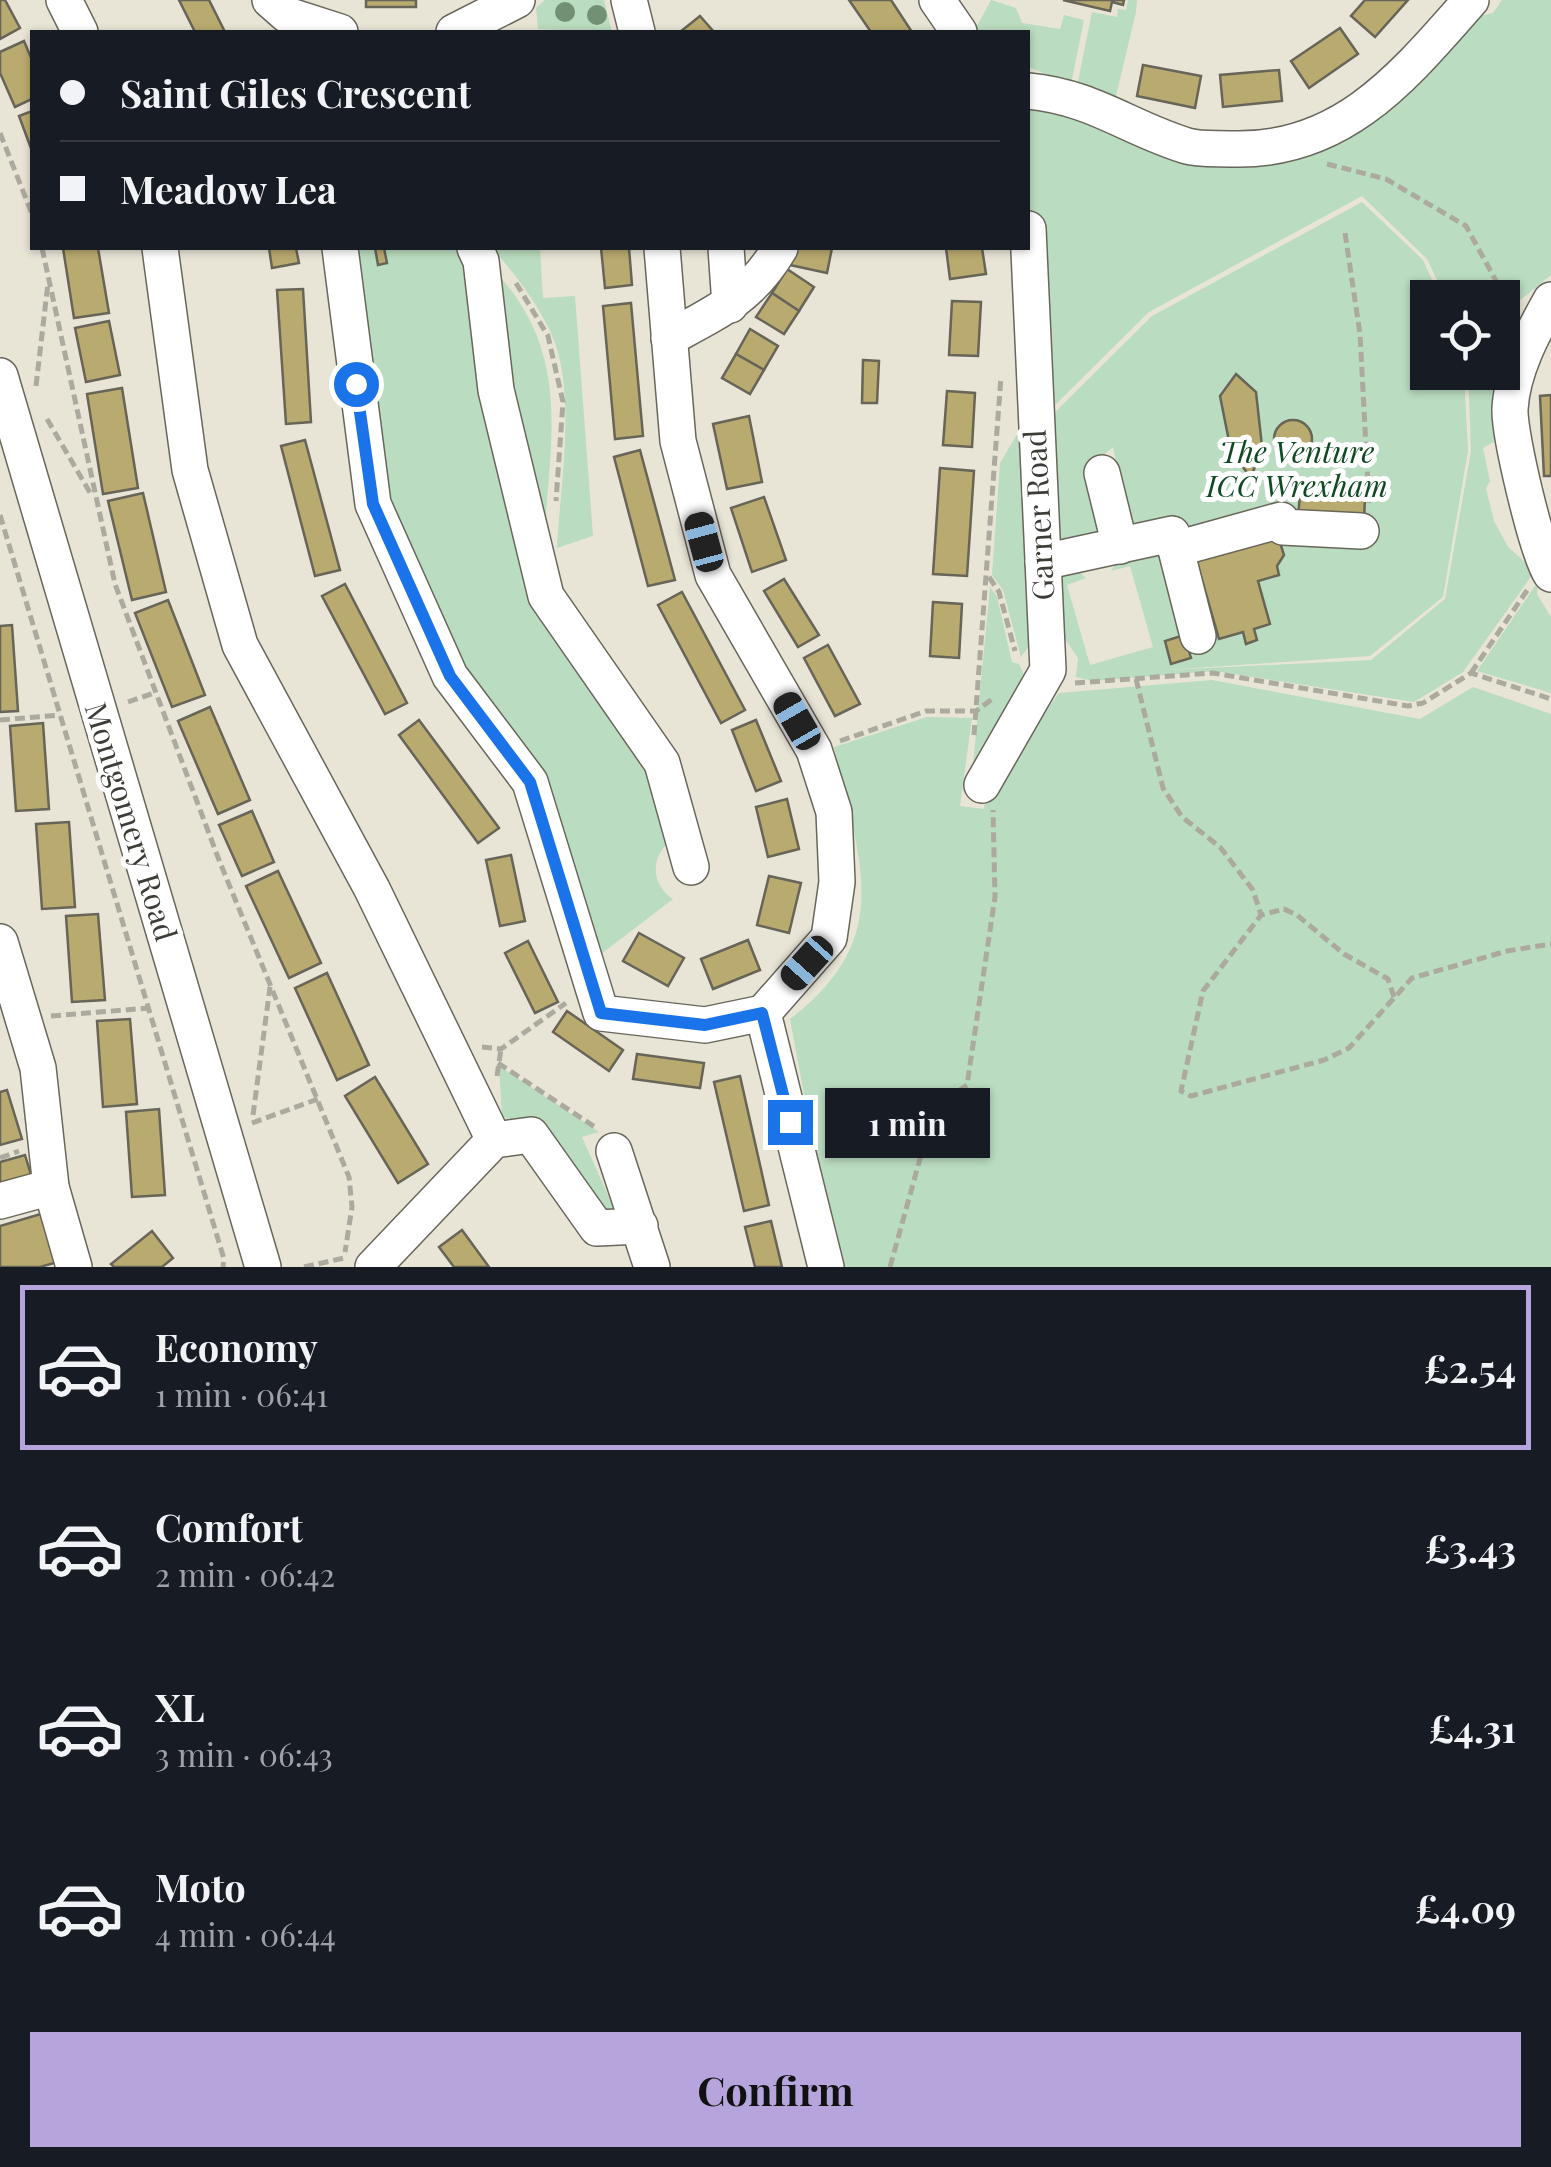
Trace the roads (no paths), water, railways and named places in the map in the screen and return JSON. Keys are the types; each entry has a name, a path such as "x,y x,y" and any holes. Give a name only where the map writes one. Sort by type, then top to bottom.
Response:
{"street":[{"path":"64,0 79,30"},
{"path":"256,0 267,30"},
{"path":"270,0 287,15 334,30"},
{"path":"458,30 518,0"},
{"path":"629,0 636,30"},
{"path":"937,0 958,30"},
{"path":"1030,91 1067,95 1190,147 1276,150 1335,125 1392,88 1471,0"},
{"path":"160,250 190,470 240,645 372,889 494,1140"},
{"path":"340,250 373,504 450,676 530,782 601,1013 705,1025 762,1013 829,938 837,882 834,812 814,750 713,575 678,442 662,250"},
{"path":"726,250 730,305"},
{"path":"670,338 730,305 762,279 779,250"},
{"name":"Garner Road","path":"982,784 1048,670 1029,250"},
{"path":"478,254 496,390 546,596 662,762 691,867"},
{"path":"1548,570 1510,410 1529,340 1551,300"},
{"name":"Montgomery Road","path":"10,396 237,1127 263,1267"},
{"path":"1102,472 1120,546"},
{"path":"1176,549 1281,520 1283,526 1361,531"},
{"path":"1043,562 1172,534 1198,636"},
{"path":"0,942 38,1068 51,1186 74,1267"},
{"path":"762,1013 826,1267"},
{"path":"358,1262 494,1140 531,1136 597,1228 640,1226"},
{"path":"614,1151 652,1267"},
{"path":"0,1201 51,1186"}],"park label":[{"name":"The Venture ICC Wrexham","path":"1297,470"}]}
